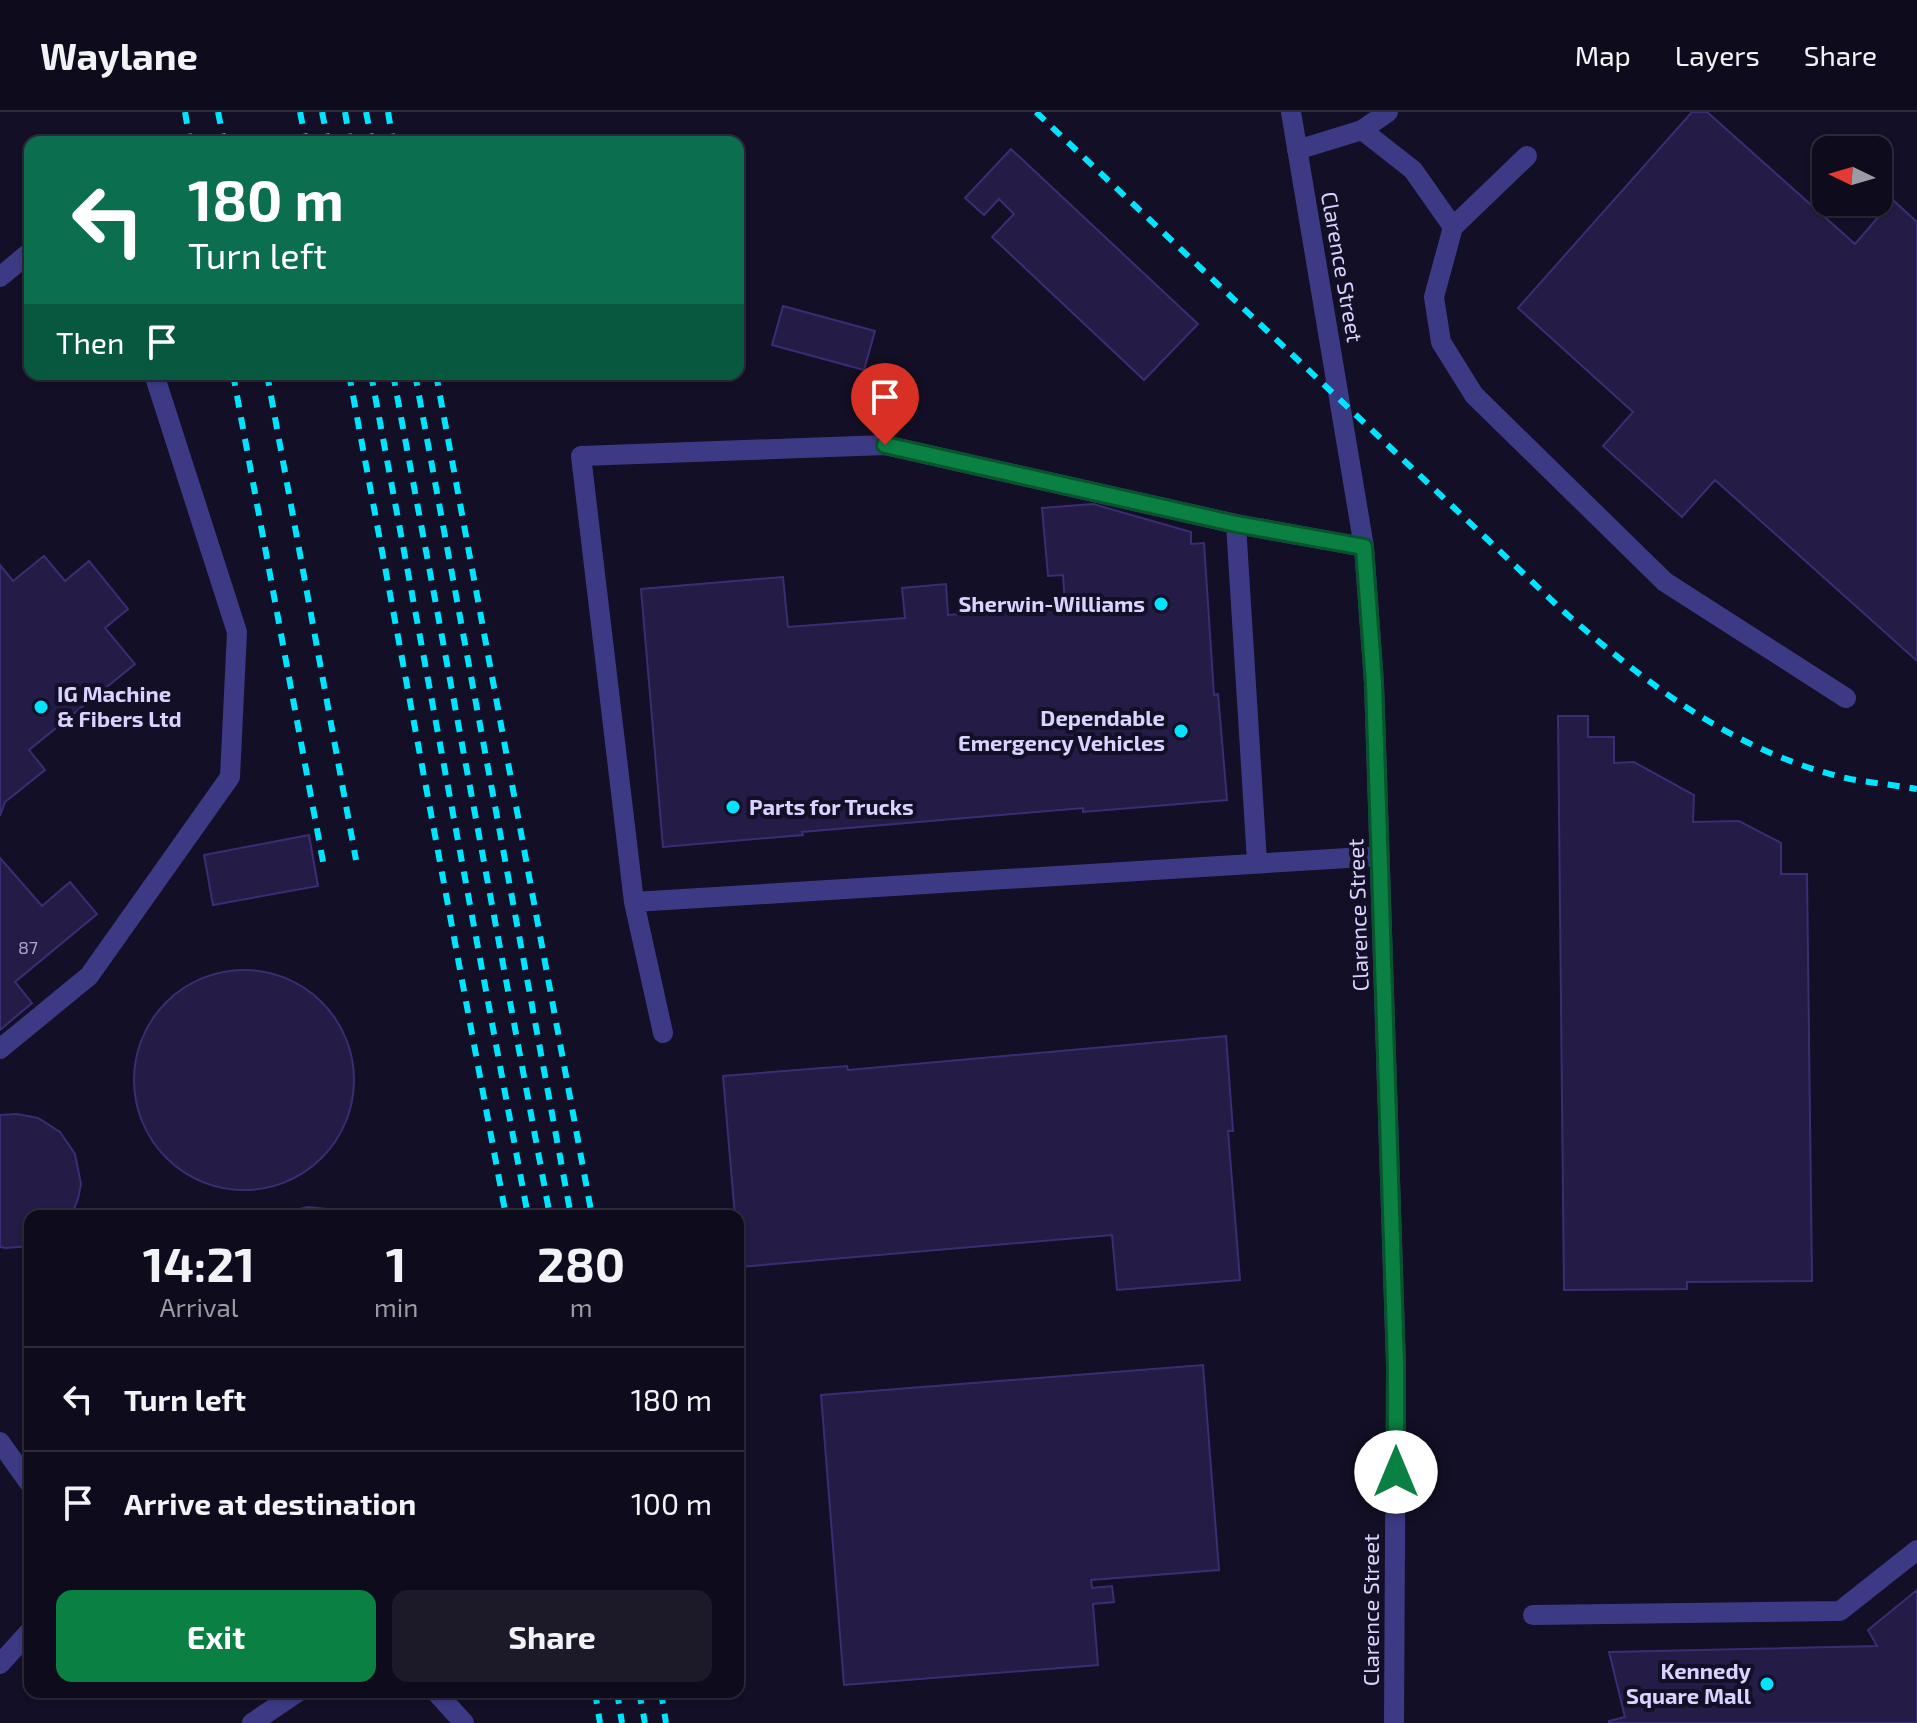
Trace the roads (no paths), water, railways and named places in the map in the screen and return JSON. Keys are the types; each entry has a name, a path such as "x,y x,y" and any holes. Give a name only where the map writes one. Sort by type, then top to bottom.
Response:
{"street":[{"name":"Clarence Street","path":"1291,112 1364,547 1374,683 1396,1365 1394,1723"},
{"path":"1297,150 1362,130 1388,112"},
{"path":"1362,130 1413,170 1453,227"},
{"path":"1527,156 1453,227 1434,297 1441,342 1474,395 1665,582 1846,698"},
{"path":"0,277 24,257"},
{"path":"0,1049 89,976 230,777 237,632 156,380"},
{"path":"663,1033 634,902 581,456 885,445 1236,524 1364,547"},
{"path":"1236,524 1257,862"},
{"path":"634,902 1380,856"},
{"path":"0,1442 24,1476"},
{"path":"1533,1615 1840,1611 1917,1550"},
{"path":"0,1664 24,1638"},
{"path":"252,1723 289,1698"},
{"path":"441,1698 464,1723"}],"railway":[{"path":"185,112 189,136"},
{"path":"218,112 223,136"},
{"path":"300,112 305,136"},
{"path":"322,112 327,136"},
{"path":"345,112 349,136"},
{"path":"366,112 371,136"},
{"path":"388,112 392,136"},
{"path":"1036,112 1562,610 1627,664 1695,713 1769,752 1850,779 1917,789"},
{"path":"234,380 324,867"},
{"path":"268,380 356,860"},
{"path":"350,380 505,1210"},
{"path":"372,380 527,1210"},
{"path":"394,380 549,1210"},
{"path":"416,380 570,1210"},
{"path":"437,380 591,1210"},
{"path":"596,1698 600,1723"},
{"path":"618,1698 622,1723"},
{"path":"640,1698 645,1723"},
{"path":"662,1698 666,1723"}],"place":[{"name":"Sherwin-Williams","path":"1161,604"},
{"name":"IG Machine & Fibers Ltd","path":"41,707"},
{"name":"Dependable Emergency Vehicles","path":"1181,731"},
{"name":"Parts for Trucks","path":"733,807"},
{"name":"Kennedy Square Mall","path":"1767,1684"}]}
